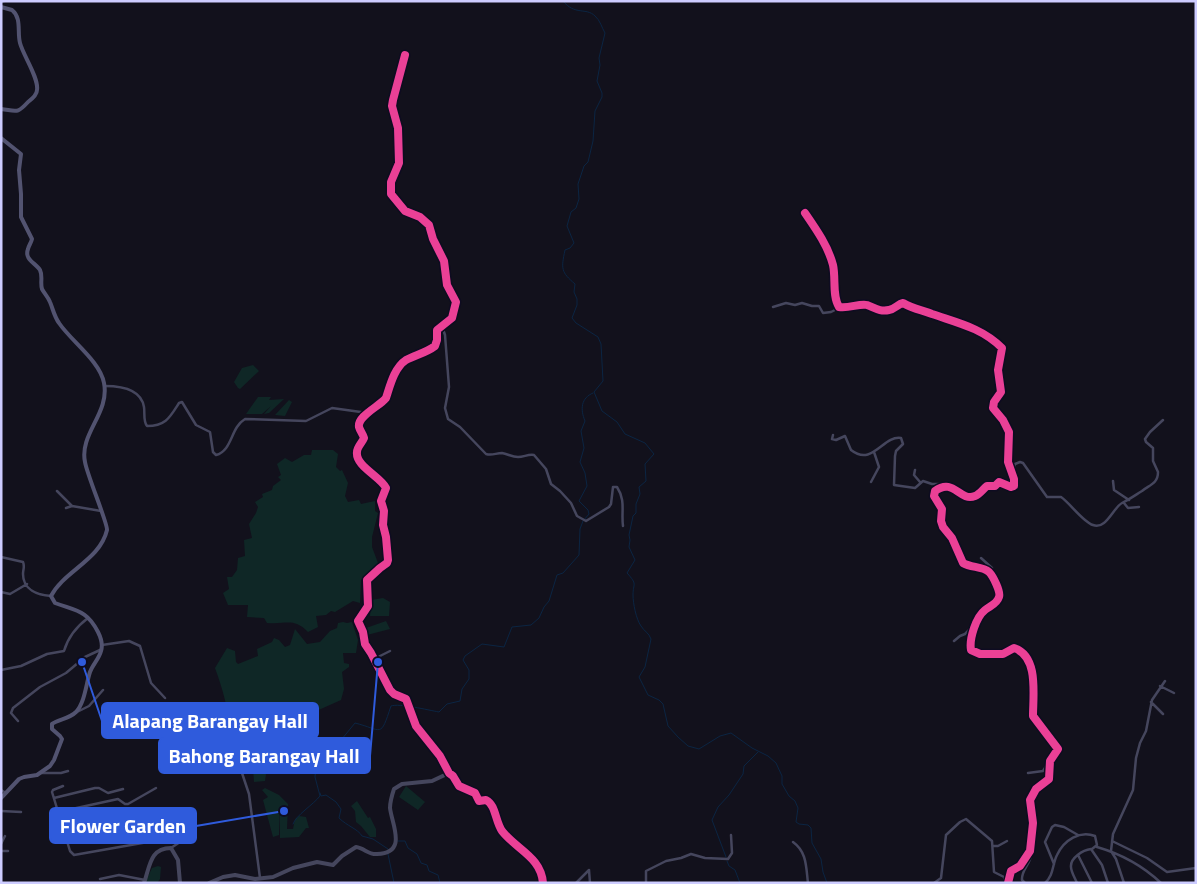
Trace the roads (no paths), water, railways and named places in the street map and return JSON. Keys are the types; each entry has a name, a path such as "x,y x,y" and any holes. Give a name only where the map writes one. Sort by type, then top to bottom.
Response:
{"main road":[{"path":"1,7 12,10 18,17 20,43 37,87 36,95 21,110 16,112 1,109"},
{"path":"1,138 21,154 19,170 22,194 21,217 32,239 27,250 28,257 41,270 43,290 58,322 98,370 105,386 101,410 87,439 84,453 87,473 107,523 103,539 88,560 72,572 51,596 55,603 82,612 89,618 97,630 102,647 76,712 52,724 52,728 61,737 62,741 53,763 34,776 19,779 1,798"}],"street":[{"path":"405,55 392,103 398,128 399,163 390,189 405,211 423,219 429,224 433,239 444,262 447,285 456,302 452,318 437,331 435,346 406,360 400,366 389,384 386,398 359,423 359,428 364,438 357,450 357,455 363,465 386,487 381,502 384,511 383,525 388,560 367,580 368,606 358,619 365,644 390,690 394,694 406,699 418,730 428,739 459,786 475,793 479,801 486,800 490,802 504,832 526,855 536,861 543,883"},
{"path":"805,213 829,251 833,267 836,301 839,308"},
{"path":"774,307 786,303 795,305 802,303 819,306 825,314 839,308 864,305 876,310 888,310 903,303 914,309 962,323 997,343 1002,349 998,370 1001,390 994,402 993,408 1003,420 1009,432 1008,462 1014,483 1012,487 999,482 995,486 987,486 979,494 966,497 956,489 946,487 944,484 920,482"},
{"path":"442,326 446,335 448,387 445,408 448,419 460,427 486,454 534,455 546,469 551,484 570,503 573,511 586,521 611,504 613,487 617,487 624,504 623,526"},
{"path":"105,386 120,387 137,394 144,405 145,423 147,426 168,420 179,403 182,402 196,424 210,432 213,452 216,455 226,450 237,426 245,419 306,422 332,408 368,413"},
{"path":"1012,474 1015,464 1023,463 1047,497 1061,497 1092,525 1102,524 1124,502 1152,485 1158,477 1153,461 1153,450 1146,442 1146,439 1150,432 1163,420"},
{"path":"833,435 832,439 836,440 845,436 853,452 862,455 874,452 894,438 901,438 903,444 896,451 893,484 913,488 920,482"},
{"path":"871,482 879,467 874,452"},
{"path":"915,470 914,475 920,482"},
{"path":"1113,481 1114,490 1128,500"},
{"path":"946,487 935,491 934,496 942,509 942,527 952,538 964,563 985,570 990,574 999,592 999,598 994,604 985,610 965,634 954,641"},
{"path":"57,491 72,506"},
{"path":"1124,502 1128,508 1139,507"},
{"path":"66,508 72,506 101,511"},
{"path":"1,557 23,562 23,576 26,584 35,594 51,596"},
{"path":"981,558 992,568 990,574"},
{"path":"1,592 10,594 26,584"},
{"path":"1,670 21,666 50,653 64,651 66,643 74,630 89,618"},
{"path":"975,624 970,648 973,652 980,654 1003,654 1014,648 1022,651 1028,657 1032,674 1033,716 1058,749 1043,771 1028,773"},
{"path":"18,721 11,713 13,708 40,687 66,674 85,657 102,647 129,641 140,646 151,683 165,698"},
{"path":"374,659 390,651"},
{"path":"1124,883 1116,859 1111,851 1114,830 1133,790 1136,758 1146,731 1151,702 1165,681"},
{"path":"1160,686 1174,693"},
{"path":"76,712 84,710 89,706 103,690"},
{"path":"1151,702 1163,714"},
{"path":"1025,883 1022,880 1022,874 1029,864 1032,855 1033,819 1030,800 1036,789 1049,779 1051,760"},
{"path":"241,770 249,794 260,878"},
{"path":"41,772 61,773 68,771"},
{"path":"209,883 223,877 235,875 247,878 273,877 293,868 317,862 333,865 342,856 356,847 372,854 381,854 391,850 396,841 395,824 390,806 394,789 402,784 432,781 449,773"},
{"path":"63,786 52,791 70,851 74,855 165,839 172,840 176,844"},
{"path":"54,798 95,788 108,793 123,788"},
{"path":"58,812 118,799 128,804 156,788"},
{"path":"1,790 6,793"},
{"path":"1,811 21,812"},
{"path":"934,883 941,878 946,834 962,820 968,820 985,836 991,838 994,872 1004,877 1007,883"},
{"path":"65,834 119,822"},
{"path":"1054,866 1046,844 1052,827 1055,825 1062,826 1078,835"},
{"path":"1045,883 1050,878 1056,856 1064,844 1078,835 1086,834 1096,836 1098,841 1097,847"},
{"path":"100,878 119,875 144,881 160,848 171,848 195,835"},
{"path":"646,883 646,871 666,861 691,854 705,858 725,860 730,858 732,853 731,835"},
{"path":"1,844 5,836"},
{"path":"993,846 998,846 1007,841"},
{"path":"1112,841 1147,858 1167,872 1196,868"},
{"path":"793,842 800,847 805,858 808,883"},
{"path":"1077,883 1071,867 1072,862 1086,849 1097,847 1111,851 1143,868 1161,883"},
{"path":"171,848 178,860 180,883"},
{"path":"1007,883 1011,871 1020,866 1031,848"},
{"path":"1092,849 1102,865 1108,883"},
{"path":"1,851 8,851"},
{"path":"1078,855 1092,883"},
{"path":"576,883 589,870 590,883"}],"waterway":[{"path":"563,1 567,6 576,10 592,13 600,22 605,33 599,58 600,65 597,81 602,97 595,111 593,141 588,162 584,166 578,184 579,199 576,208 571,212 567,226 574,243 565,250 563,270 575,284 574,292 577,305 572,318 576,323 598,337 601,344 603,381 594,392 602,411 617,422 625,434 645,443 654,454 645,464 646,481 639,487 640,494 629,535 629,547 635,560 627,573 634,582 635,611 641,626 651,639 645,667 639,677 648,695 663,704 668,726 688,746 699,749 720,736 731,733 776,763 782,776 782,784 798,808 796,822 808,825 811,828 812,843 821,859 827,883"},
{"path":"293,824 320,796 315,777 318,759 337,745 355,723 379,730 385,724 391,706 407,706 439,712 447,704 460,701 462,689 469,679 469,670 463,660 465,656 482,644 504,647 512,627 531,625 539,618 549,601 557,575 563,573 579,555 580,529 583,521 589,514 588,510 579,501 587,486 585,473 580,462 584,448 581,431 585,421 582,412 583,404 586,398 593,393"},
{"path":"726,857 712,820 718,807 729,795 743,774 744,766 758,752"},
{"path":"320,793 321,796 326,795 336,802 341,809 339,818 342,821 358,831 362,836 373,839 388,849"},
{"path":"398,841 405,841 408,848 417,854 421,863 427,865 429,871 438,875 440,883"},
{"path":"388,854 394,883"},
{"path":"727,861 729,866 735,870 740,883"}],"place":[{"name":"Alapang Barangay Hall","path":"82,662"},
{"name":"Bahong Barangay Hall","path":"378,662"},
{"name":"Flower Garden","path":"284,811"}]}
